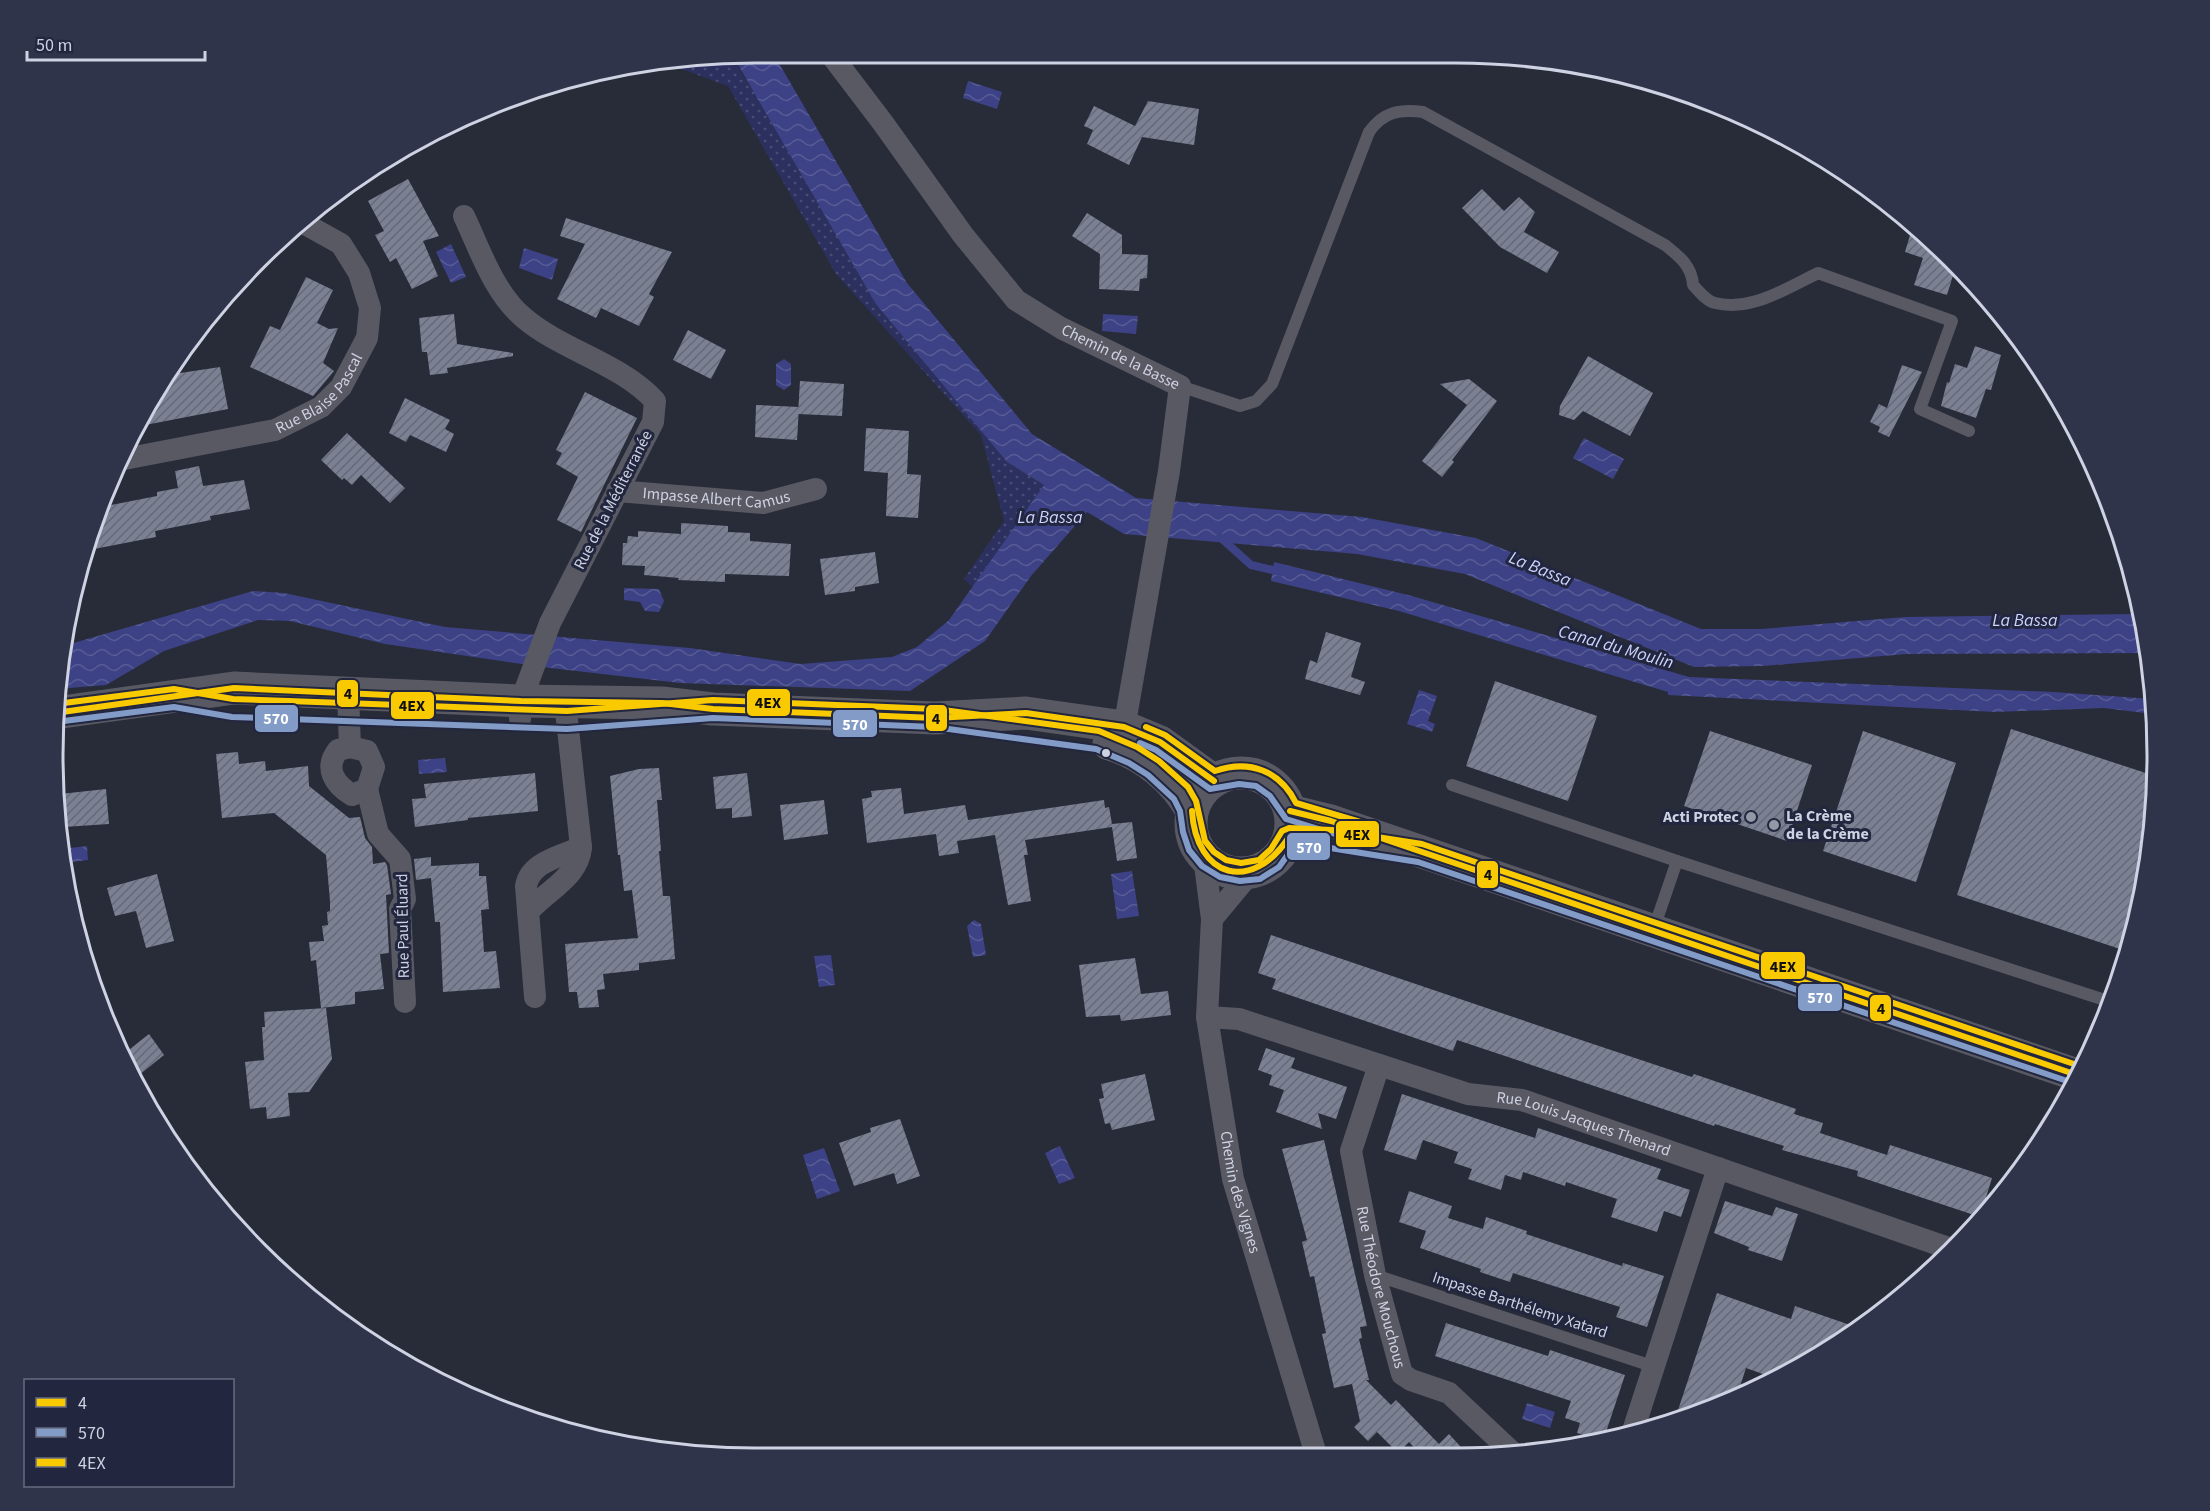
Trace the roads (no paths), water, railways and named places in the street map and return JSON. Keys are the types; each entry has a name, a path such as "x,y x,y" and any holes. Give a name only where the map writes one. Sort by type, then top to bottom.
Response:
{"main road":[{"path":"64,712 234,688 349,703 523,700 566,711 662,703 713,709 935,718 1098,740 1122,737 1160,742 1214,781"},
{"path":"1122,737 1183,795 1192,811"},
{"path":"1244,773 1260,776 1273,784 1284,797 1289,824 1275,860 1251,872 1234,873 1218,867 1204,857 1193,836 1192,811 1197,800 1214,781 1228,774 1244,773"},
{"path":"1289,824 1330,839 1420,853 2070,1073"}],"street":[{"name":"Chemin de la Basse","path":"837,63 963,235 1016,300 1061,328 1180,386 1168,471 1122,737"},
{"name":"Rue de la Méditerranée","path":"464,216 500,290 523,317 559,342 641,387 655,401 653,422 550,623 523,700"},
{"name":"Rue Blaise Pascal","path":"130,458 275,430 321,407 341,387 367,338 370,308 359,273 341,244 309,227"},
{"name":"Impasse Albert Camus","path":"617,491 763,503 816,489"},
{"path":"349,703 350,747"},
{"path":"535,997 526,886 528,874 535,868 581,848 566,711"},
{"path":"350,747 367,751 374,767 367,789 352,795 343,789 331,774 330,760 338,750 350,747"},
{"name":"Rue Paul Éluard","path":"367,789 378,834 400,859 405,899 400,909 405,1002"},
{"name":"Chemin des Vignes","path":"1204,857 1212,919 1208,1017 1233,1179 1314,1448"},
{"path":"1212,919 1251,872"},
{"name":"Rue Louis Jacques Thenard","path":"1208,1017 1239,1019 1468,1094 1522,1100 1943,1246"},
{"name":"Rue Théodore Mouchous","path":"1379,1065 1351,1151 1375,1275 1402,1374 1411,1380 1449,1393 1506,1446"},
{"path":"1636,1424 1718,1168"}],"lane":[{"path":"1180,386 1240,406 1256,401 1272,384 1369,132 1378,119 1404,109 1423,112 1665,245 1679,256 1692,273 1693,285 1713,303 1735,305 1777,295 1818,273 1952,321 1920,409 1969,432"},
{"path":"1452,785 1677,861 2102,999"},
{"path":"1653,931 1677,861"},
{"path":"2093,996 2103,995"},
{"name":"Impasse Barthélemy Xatard","path":"1375,1275 1655,1367"}],"water":[{"name":"La Bassa","path":"737,63 779,63 907,283 1032,434 1136,498 1362,517 1476,538 1701,629 1761,629 1905,617 2133,614 2139,653 1907,654 1763,666 1694,667 1465,574 1357,554 1124,534 1087,512 1031,576 985,641 910,691 680,683 542,667 385,644 290,621 258,620 164,651 106,685 66,688 72,643 253,591 284,593 445,627 690,648 801,664 892,657 917,647 949,620 1044,485 1007,462 876,304"},
{"path":"968,81 1002,92 997,109 963,98"},
{"path":"451,244 466,277 451,283 436,252"},
{"path":"524,248 558,259 552,280 519,268"},
{"path":"1103,314 1138,316 1136,334 1102,331"},
{"path":"784,359 791,364 791,385 784,390 776,385 776,364"},
{"path":"1584,438 1624,459 1613,479 1573,458"},
{"path":"1274,562 1412,596 1689,677 2054,692 2145,698 2146,713 2104,708 1995,712 1668,695 1668,692 1399,611 1271,581"},
{"path":"624,588 659,589 664,601 659,612 645,611 640,602 624,600"},
{"path":"1419,690 1437,696 1428,721 1435,724 1432,732 1407,724"},
{"path":"445,758 447,772 419,774 418,760"},
{"path":"87,846 88,860 71,862 69,848"},
{"path":"1132,871 1139,916 1117,919 1111,874"},
{"path":"974,920 981,924 986,955 973,957 967,926"},
{"path":"831,955 835,985 819,987 814,956"},
{"path":"1060,1146 1075,1178 1059,1184 1045,1153"},
{"path":"824,1148 840,1191 817,1199 803,1155"},
{"path":"1527,1403 1555,1412 1550,1428 1522,1419"}],"waterway":[{"name":"Canal du Moulin","path":"1220,537 1251,565 1281,572"}],"place":[{"name":"Acti Protec","path":"1751,817"},
{"name":"La Crème de la Crème","path":"1774,825"}]}
